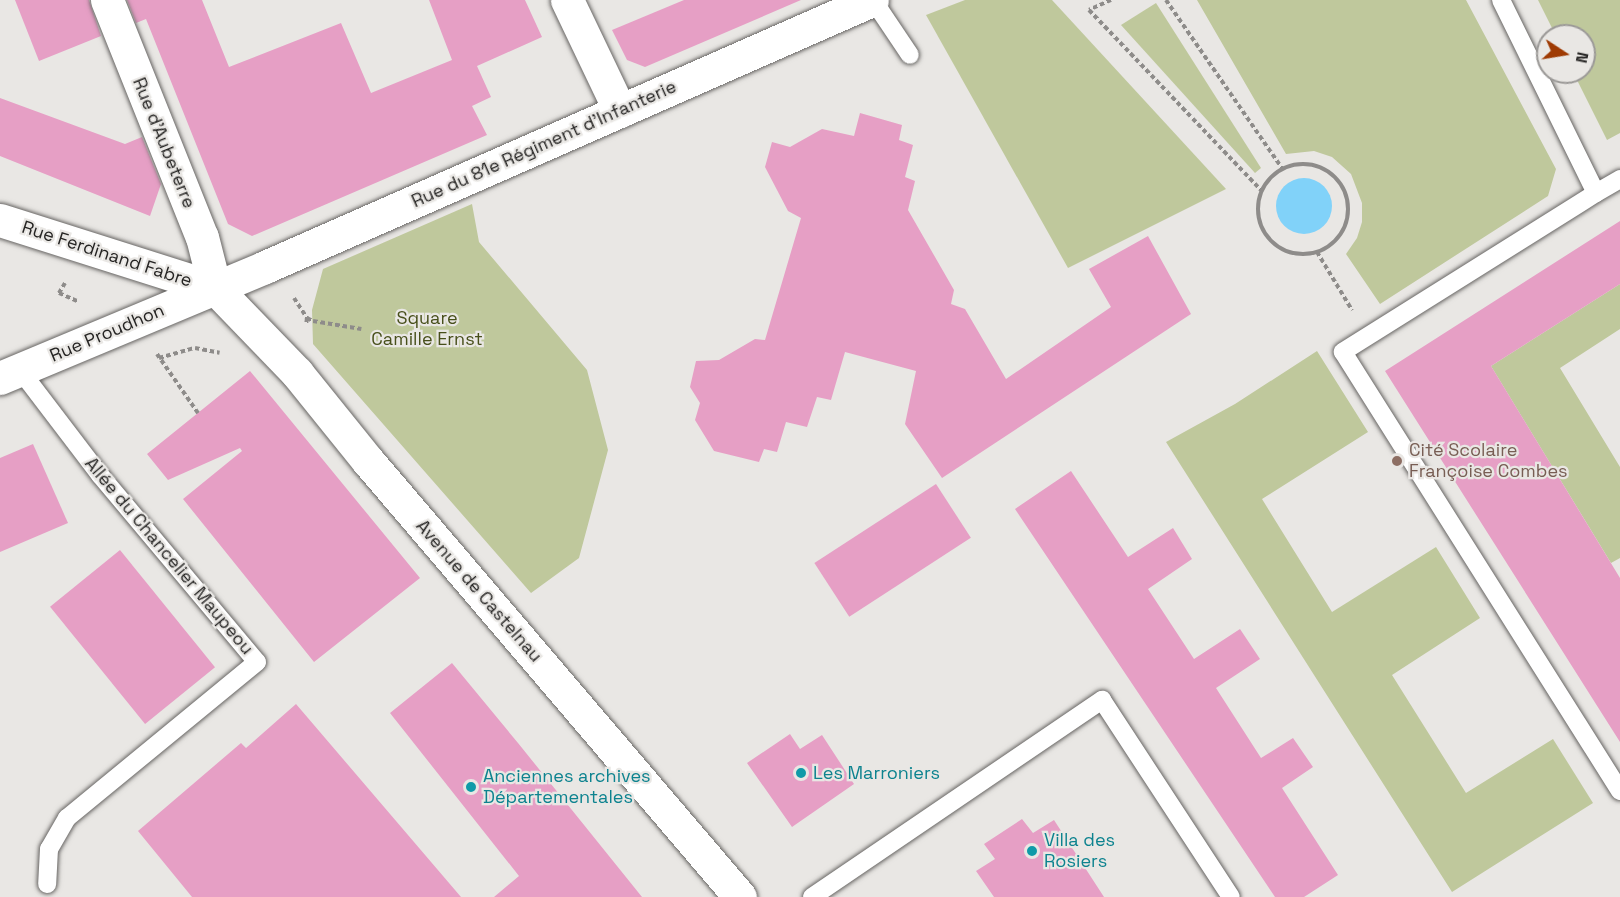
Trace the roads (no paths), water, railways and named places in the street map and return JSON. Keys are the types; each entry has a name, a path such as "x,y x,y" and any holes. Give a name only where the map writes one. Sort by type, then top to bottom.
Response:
{"street":[{"name":"Rue d'Aubeterre","path":"107,0 202,237 215,288"},
{"path":"567,0 620,111"},
{"name":"Rue du 81e Régiment d'Infanterie","path":"215,288 872,0"},
{"name":"Rue Ferdinand Fabre","path":"0,220 215,288"},
{"name":"Rue Proudhon","path":"10,374 215,288"},
{"name":"Avenue de Castelnau","path":"215,288 297,373 368,461 740,897"}],"lane":[{"path":"872,0 910,55"},
{"path":"1501,0 1596,194"},
{"path":"1620,179 1343,352 1620,791"},
{"name":"Allée du Chancelier Maupeou","path":"10,374 100,475 257,662 67,818 49,849 47,884"},
{"path":"812,897 1102,700 1232,897"}],"water":[{"path":"1304,178 1315,180 1324,186 1330,195 1332,206 1330,217 1324,226 1315,232 1304,234 1293,232 1284,226 1278,217 1276,206 1278,195 1284,186 1293,180"}],"place":[{"name":"Cité Scolaire Françoise Combes","path":"1397,461"},
{"name":"Les Marroniers","path":"801,773"},
{"name":"Anciennes archives Départementales","path":"471,787"},
{"name":"Villa des Rosiers","path":"1032,851"}],"park label":[{"name":"Square Camille Ernst","path":"427,329"}]}
